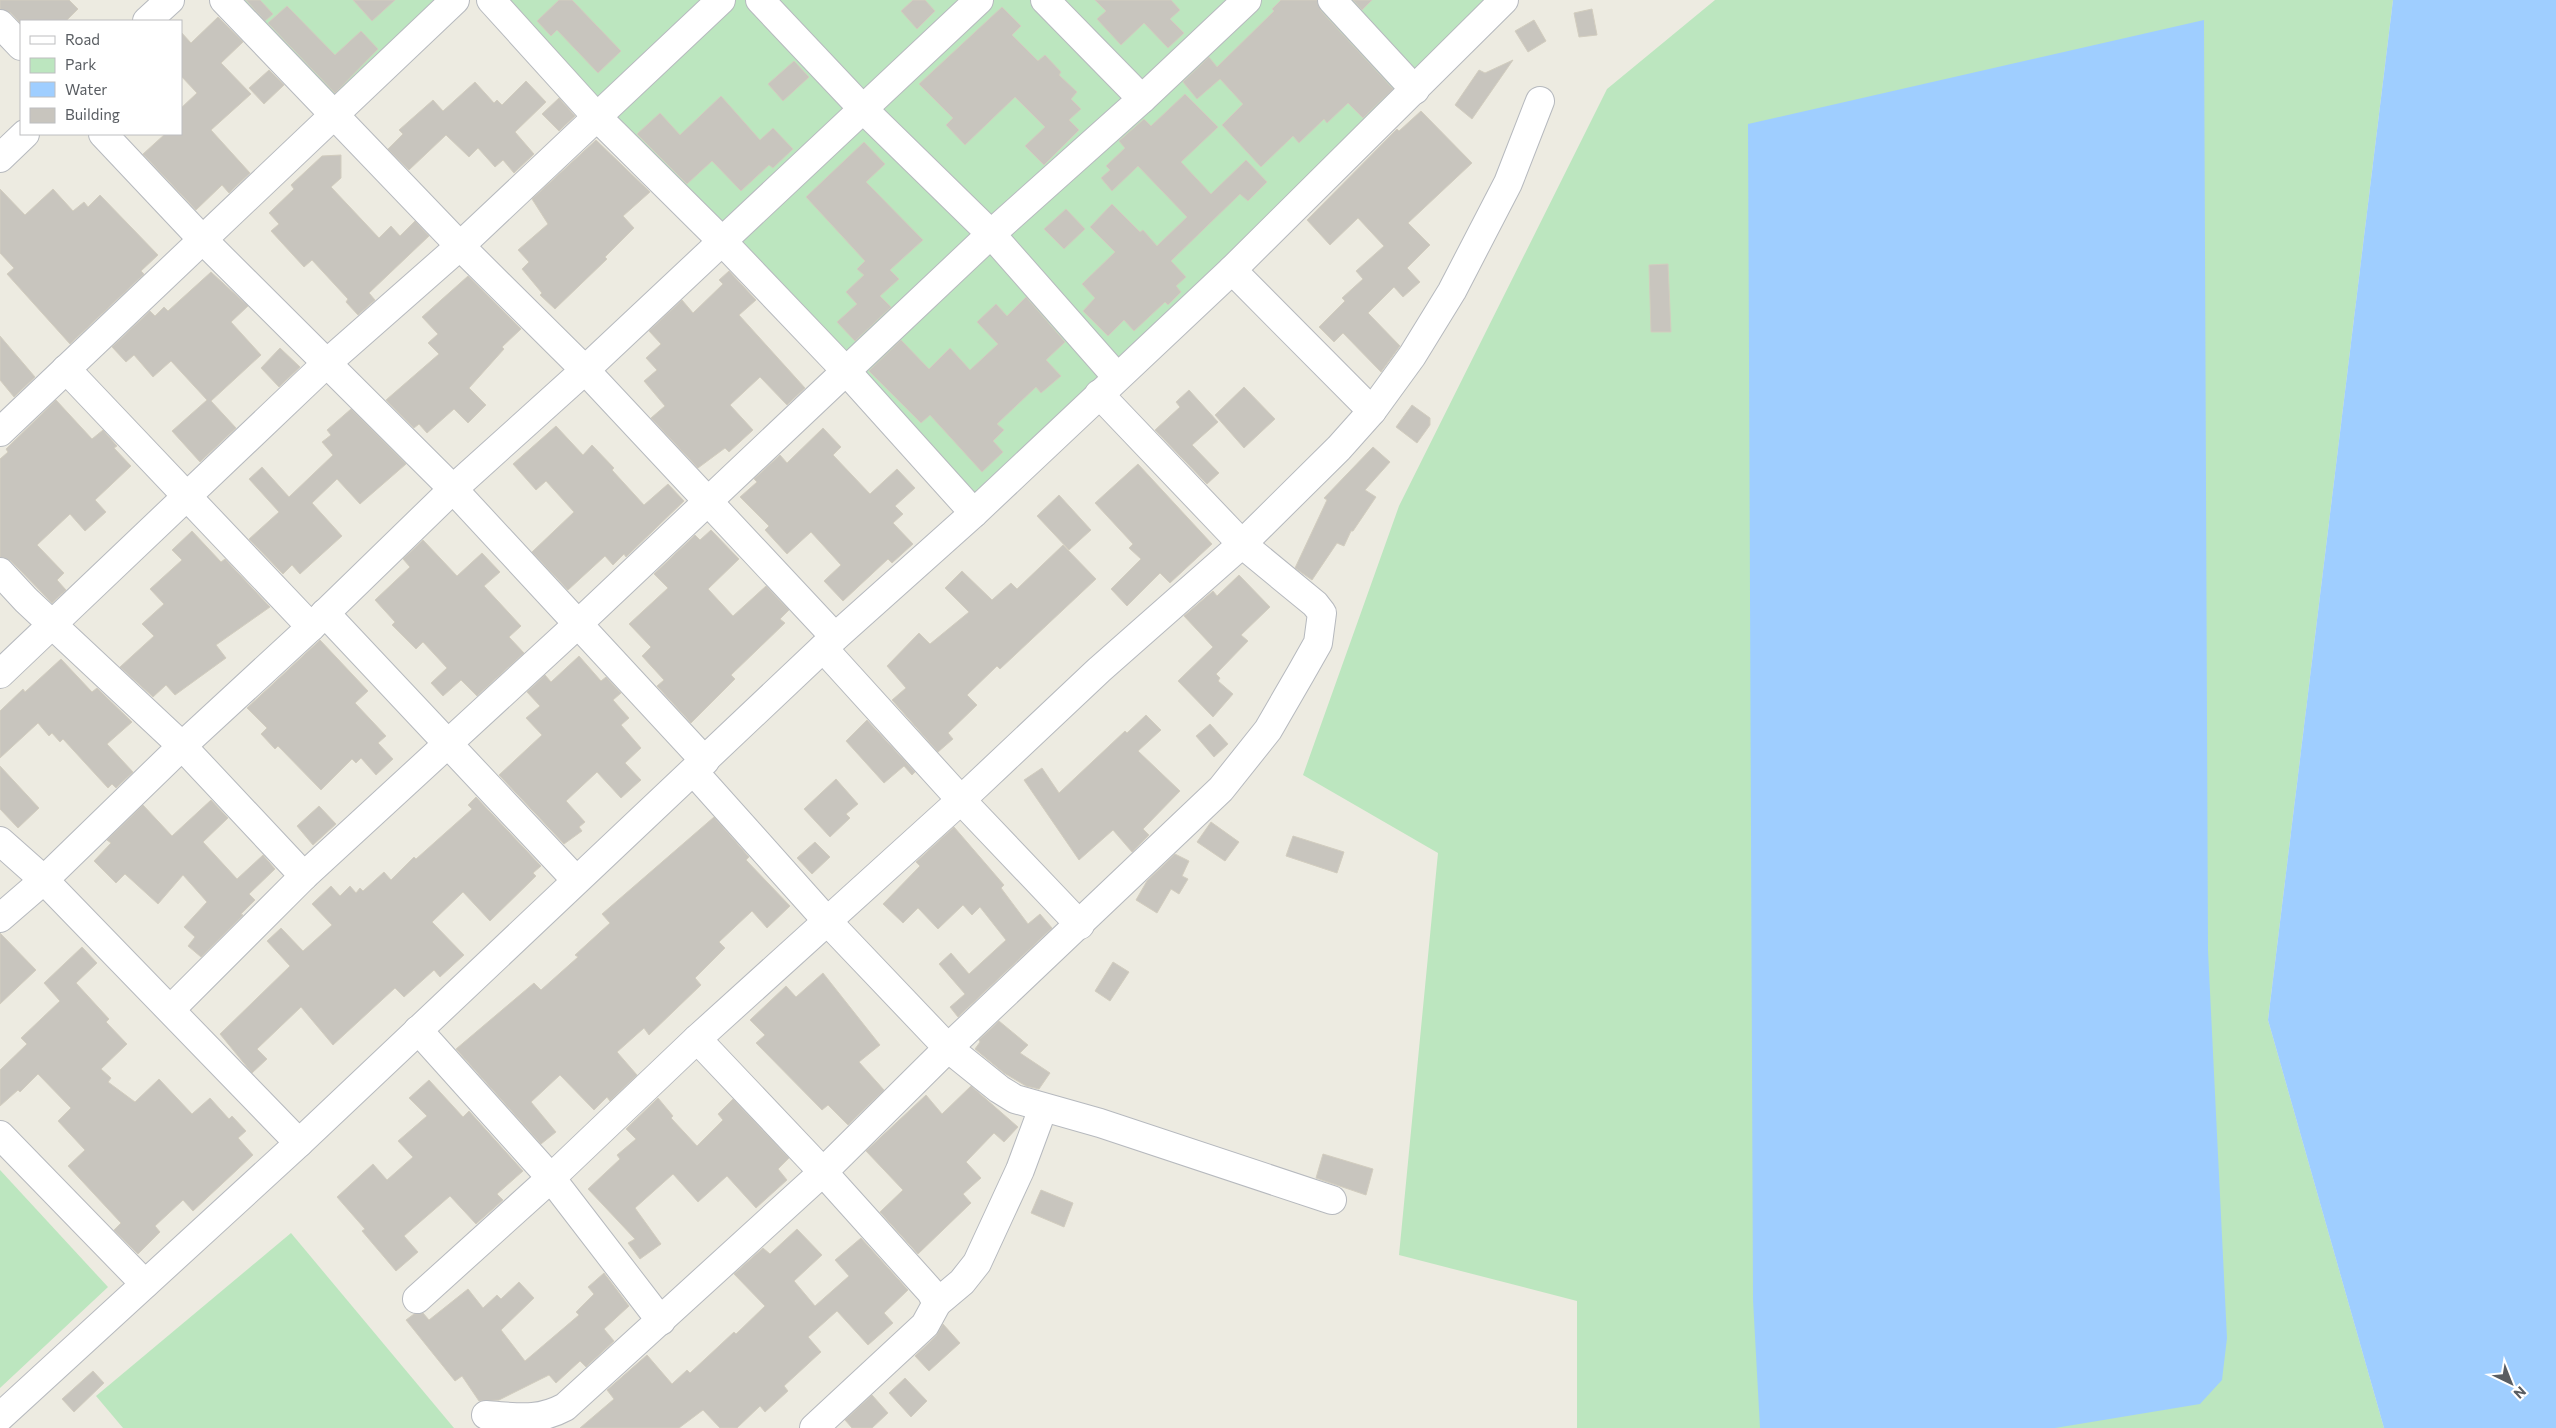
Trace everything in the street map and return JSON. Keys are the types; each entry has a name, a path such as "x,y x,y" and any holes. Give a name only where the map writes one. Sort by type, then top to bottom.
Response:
{"street":[{"path":"147,20 170,0"},
{"path":"224,0 460,246 585,370 708,501 961,800 1080,925"},
{"path":"0,432 201,238 455,0"},
{"path":"491,0 596,116 721,240 848,372 974,513"},
{"path":"0,674 327,363 460,246 596,116 722,0"},
{"path":"486,1415 531,1423 565,1407 823,1172 948,1048 1080,925 1221,789 1268,730 1318,643 1322,613 1316,604 1242,544 1108,386 991,234 862,108 760,0"},
{"path":"0,918 44,880 182,746 318,620 454,489 585,370 721,240 979,0"},
{"path":"1046,0 1142,99"},
{"path":"171,1009 304,876 848,372 991,234 1142,99 1247,0"},
{"path":"1332,0 1415,90"},
{"path":"6,1419 145,1284 299,1143 576,880 699,767 829,642 974,513 1232,270 1504,0"},
{"path":"0,24 20,45"},
{"path":"417,1298 551,1178 697,1039 961,800 1099,670 1242,544 1339,448 1372,411 1412,356 1452,291 1508,183 1540,101"},
{"path":"0,158 24,135"},
{"path":"104,135 201,238 454,489 578,624 828,922 948,1048 999,1089 1015,1099 1100,1123 1332,1200"},
{"path":"1232,270 1372,411"},
{"path":"66,369 186,496 447,744 576,880"},
{"path":"0,572 51,624 182,746 304,876"},
{"path":"0,841 44,880 299,1143"},
{"path":"418,1030 551,1178 661,1321"},
{"path":"697,1039 823,1172 931,1292 937,1303"},
{"path":"814,1428 925,1326 937,1303 962,1282 977,1263 1020,1170 1043,1108"},
{"path":"0,1135 145,1284"}],"green space":[{"path":"236,0 457,0 334,105"},
{"path":"483,0 1486,0 976,505"},
{"path":"1715,0 2393,0 2268,1020 2384,1428 1577,1428 1577,1301 1399,1255 1438,853 1303,775 1399,506 1607,89"},
{"path":"0,1170 108,1287 0,1388"},
{"path":"291,1233 454,1428 123,1428 96,1396"}],"water":[{"path":"2393,0 2556,0 2556,1428 2384,1428 2268,1020"},
{"path":"2204,20 2208,951 2227,1338 2222,1380 2200,1404 2055,1428 1760,1428 1753,1300 1748,124"}],"building":[{"path":"0,0 69,0 78,9 67,20 20,20 20,23 11,13 0,9"},
{"path":"246,0 260,0 273,14 265,21"},
{"path":"353,0 395,0 372,21"},
{"path":"559,0 572,0 621,51 598,73 557,30 551,36 537,21"},
{"path":"913,0 925,0 935,11 917,29 901,11"},
{"path":"1095,0 1171,0 1180,10 1170,19 1184,33 1168,48 1144,23 1121,45 1097,19 1106,11"},
{"path":"1281,0 1317,0 1321,11 1393,89 1363,118 1348,103 1327,123 1324,119 1299,143 1293,136 1261,167 1222,125 1243,104 1220,79 1197,99 1183,82 1209,57 1217,67 1274,11 1272,9"},
{"path":"1353,0 1372,0 1362,10"},
{"path":"287,6 335,55 361,31 378,49 335,93 268,23"},
{"path":"1002,7 1021,26 1012,35 1038,61 1045,55 1061,72 1059,75 1077,92 1071,99 1081,109 1069,120 1079,130 1044,165 1025,146 1045,127 1015,97 965,145 946,125 953,118 919,84"},
{"path":"1592,9 1597,35 1579,37 1574,13"},
{"path":"218,17 243,42 221,63 251,94 211,130 250,173 229,193 222,185 196,210 143,154 164,135 182,135 182,107 197,93 182,77 182,33 191,43"},
{"path":"1534,20 1546,41 1528,52 1515,31"},
{"path":"1513,60 1472,119 1455,105 1479,70 1485,73"},
{"path":"794,61 809,77 783,101 768,84"},
{"path":"269,70 284,85 264,104 249,88"},
{"path":"526,81 546,102 515,132 534,154 514,173 503,160 495,167 478,148 469,157 446,135 409,170 388,149 403,134 399,130 433,100 443,111 475,82 494,103 497,100 502,105"},
{"path":"1185,94 1218,127 1181,162 1211,194 1246,160 1267,182 1248,201 1240,194 1171,261 1186,277 1176,286 1181,292 1168,305 1165,302 1134,331 1124,320 1108,336 1083,311 1095,298 1082,284 1115,252 1090,227 1112,204 1140,232 1143,230 1157,246 1187,217 1138,166 1112,191 1101,178 1110,170 1106,166 1125,148 1119,141 1144,119 1151,126"},
{"path":"721,96 760,140 773,128 793,149 773,168 769,165 741,191 712,161 687,184 637,134 660,113 680,135"},
{"path":"559,98 575,116 559,131 542,114"},
{"path":"1421,111 1472,163 1408,223 1430,245 1407,268 1420,282 1403,297 1394,287 1368,313 1400,346 1381,372 1343,333 1334,342 1319,327 1345,301 1342,298 1363,279 1356,271 1384,246 1358,218 1330,245 1307,220 1397,129 1399,131"},
{"path":"596,140 650,192 623,216 634,228 605,257 607,259 555,309 540,295 542,293 522,269 529,262 518,250 548,224 532,199"},
{"path":"864,142 885,164 866,182 923,240 890,270 899,279 880,296 891,307 855,341 837,322 857,304 846,292 864,275 857,269 865,261 806,197"},
{"path":"341,155 341,178 331,187 379,238 391,226 400,236 415,221 429,236 369,293 375,300 358,315 346,302 348,299 312,260 304,267 271,231 279,224 269,213 294,189 291,185 322,156"},
{"path":"0,189 25,215 53,189 73,211 84,202 88,207 100,195 158,255 141,271 144,274 70,344 7,274 14,268 0,253"},
{"path":"1066,209 1085,229 1064,249 1044,229"},
{"path":"1668,264 1671,332 1651,332 1649,265"},
{"path":"729,271 756,300 739,315 805,388 787,405 760,377 730,405 753,430 729,452 725,448 698,468 651,418 665,406 644,381 657,370 646,358 661,344 649,331 682,300 693,313 723,284 719,280"},
{"path":"211,272 248,306 231,322 261,355 211,401 236,428 200,462 172,431 207,400 171,361 153,377 134,355 126,362 112,347 150,311 155,316 164,307 168,311"},
{"path":"468,276 521,329 502,347 504,349 469,388 486,405 468,423 454,409 427,433 419,424 414,428 386,400 439,354 428,343 438,334 422,317"},
{"path":"1026,297 1065,342 1046,360 1061,376 1041,393 1036,387 997,424 1004,430 993,441 1003,452 982,472 930,415 921,423 869,371 901,340 929,369 950,348 970,370 998,344 977,322 996,304 1007,316"},
{"path":"0,336 35,377 14,397 0,380"},
{"path":"280,348 300,367 279,387 261,368"},
{"path":"1244,387 1275,419 1244,448 1215,415"},
{"path":"1189,390 1218,422 1192,445 1219,473 1207,484 1155,430 1180,407 1176,402"},
{"path":"56,400 92,439 103,430 117,446 114,448 131,466 95,500 106,512 85,531 70,514 37,545 64,573 57,580 66,590 52,603 11,561 0,557 0,459 8,452 6,449"},
{"path":"1412,405 1430,418 1430,425 1417,443 1396,427"},
{"path":"351,409 406,464 360,504 337,479 312,503 342,536 300,574 292,565 283,574 249,539 279,512 249,479 262,467 289,497 333,455 322,442 331,435 327,430"},
{"path":"556,426 583,455 592,445 614,468 612,470 644,505 668,484 684,501 626,557 624,554 613,565 605,556 568,590 532,552 574,512 546,481 536,490 513,464"},
{"path":"823,428 841,447 833,455 870,494 897,469 915,488 895,506 903,514 893,523 913,544 892,563 888,559 843,601 824,581 841,565 811,532 787,554 765,530 769,526 740,497 757,482 754,479 780,455 787,463"},
{"path":"1373,447 1390,462 1365,490 1376,497 1353,531 1351,531 1344,546 1337,543 1312,580 1295,568 1327,500 1324,498"},
{"path":"1138,464 1212,544 1170,583 1160,573 1127,606 1111,589 1141,559 1129,548 1133,544 1095,503"},
{"path":"1059,495 1091,530 1069,550 1037,516"},
{"path":"711,530 739,559 708,589 733,616 766,586 789,610 780,619 785,623 731,675 735,679 691,723 657,686 664,680 642,656 651,647 629,624 668,588 654,574 695,535 700,540"},
{"path":"192,531 221,562 225,559 270,607 216,645 226,658 175,695 166,685 153,697 120,667 154,636 142,624 164,604 150,589 182,560 172,550"},
{"path":"423,540 457,576 482,553 500,572 484,586 521,626 509,637 524,653 477,696 461,680 443,696 431,683 447,668 423,642 416,649 392,625 395,622 375,600 410,567 403,559"},
{"path":"1063,545 1096,579 1000,669 997,666 967,695 977,705 948,733 953,739 938,752 892,700 906,688 887,666 919,633 930,644 969,612 945,588 962,571 992,600 1011,583 1017,589"},
{"path":"1239,575 1270,607 1241,635 1248,641 1216,674 1220,678 1218,681 1233,694 1213,717 1178,681 1213,647 1184,616 1213,591 1217,596"},
{"path":"320,640 368,691 355,703 386,736 378,743 393,759 376,775 361,758 356,763 352,759 321,790 278,746 275,749 261,734 267,728 247,708"},
{"path":"579,656 601,681 606,677 621,693 613,700 629,718 621,725 641,748 625,763 641,780 621,798 597,772 566,801 585,822 579,827 582,831 564,844 499,775 542,735 526,718 540,706 527,692 545,675 551,682"},
{"path":"61,659 92,692 97,688 132,722 107,744 133,772 116,788 112,784 108,788 63,739 60,742 52,733 49,736 38,723 0,758 0,711 23,689 25,692"},
{"path":"1146,715 1161,730 1138,751 1180,791 1143,829 1149,835 1132,852 1113,830 1079,860 1024,780 1042,768 1059,793 1125,731 1127,733"},
{"path":"867,720 915,772 912,775 904,766 884,783 846,741"},
{"path":"1210,724 1228,744 1214,757 1196,736"},
{"path":"0,766 39,808 18,828 0,809"},
{"path":"836,779 858,804 846,814 850,818 830,837 804,809"},
{"path":"476,797 541,866 533,873 536,876 490,921 463,892 432,922 464,955 440,977 434,970 404,997 395,988 333,1045 301,1007 257,1049 267,1059 252,1073 220,1034 290,966 267,941 281,928 303,951 332,925 312,904 331,886 340,896 350,886 356,893 360,888 363,891 384,872 391,880 414,857 416,859 472,809 468,805"},
{"path":"211,800 228,818 203,842 237,879 263,855 275,869 249,894 255,900 241,914 243,915 201,957 188,946 195,937 184,927 207,902 183,875 158,904 125,874 116,883 94,861 111,843 107,840 143,805 172,836"},
{"path":"319,806 336,824 313,845 297,826"},
{"path":"714,817 749,857 746,860 790,906 767,928 752,911 719,942 725,948 695,978 701,985 649,1035 644,1028 617,1052 637,1075 610,1101 607,1097 594,1110 560,1075 531,1102 556,1132 541,1144 456,1049 534,983 541,990 578,957 575,955 610,923 602,914"},
{"path":"1211,822 1239,842 1225,861 1197,842"},
{"path":"954,827 1004,885 1001,888 1028,924 1040,914 1052,928 958,1017 950,1007 965,994 939,964 951,953 969,974 1006,940 980,907 972,915 963,905 938,929 918,908 903,923 883,904 920,866 916,862"},
{"path":"1293,836 1344,852 1337,873 1286,856"},
{"path":"815,842 830,857 812,874 797,858"},
{"path":"1175,854 1189,861 1182,876 1188,879 1179,894 1171,889 1157,913 1136,900 1147,881"},
{"path":"0,933 36,970 0,1004"},
{"path":"82,947 97,963 76,983 109,1019 106,1022 127,1044 101,1069 111,1078 108,1082 135,1102 159,1079 192,1114 210,1098 229,1119 232,1116 246,1131 238,1138 253,1155 193,1211 183,1200 155,1226 160,1232 138,1254 114,1230 121,1223 68,1166 85,1150 58,1121 71,1108 38,1074 20,1092 18,1090 0,1106 0,1070 27,1044 21,1038 60,1001 44,983"},
{"path":"1113,962 1129,972 1110,1001 1095,991"},
{"path":"823,973 880,1045 859,1062 884,1090 848,1125 828,1105 822,1110 756,1043 765,1035 750,1020 786,986 796,997"},
{"path":"999,1021 1028,1045 1020,1053 1050,1073 1039,1089 1026,1086 1004,1073 975,1049 980,1042 979,1040"},
{"path":"429,1080 463,1117 469,1111 523,1171 497,1194 503,1200 476,1224 450,1196 404,1236 418,1252 396,1271 362,1231 365,1229 337,1197 373,1164 387,1180 413,1157 398,1141 427,1116 409,1098"},
{"path":"971,1086 1018,1127 1004,1142 994,1133 966,1162 981,1178 963,1194 971,1203 918,1254 880,1212 903,1190 866,1151 926,1095 942,1114"},
{"path":"658,1098 673,1116 671,1118 697,1146 723,1120 718,1114 733,1099 789,1158 778,1169 787,1180 756,1208 727,1176 698,1202 673,1174 635,1208 661,1244 640,1259 628,1243 635,1239 588,1189 620,1159 617,1155 636,1139 626,1129"},
{"path":"1323,1154 1373,1169 1366,1195 1316,1178"},
{"path":"1041,1190 1073,1203 1064,1227 1031,1213"},
{"path":"797,1229 822,1255 794,1281 815,1306 849,1276 835,1260 861,1238 908,1290 884,1313 893,1323 868,1345 837,1311 808,1337 821,1352 784,1386 788,1391 765,1412 760,1406 737,1428 720,1428 703,1410 679,1428 580,1428 614,1399 607,1390 647,1355 672,1384 687,1370 690,1373 734,1332 736,1334 765,1306 734,1274 763,1248 770,1254"},
{"path":"604,1273 629,1306 604,1329 614,1341 586,1367 580,1361 556,1383 549,1375 499,1400 479,1401 462,1376 455,1381 406,1320 414,1314 423,1313 429,1320 468,1289 483,1308 497,1295 501,1299 519,1282 534,1298 501,1330 525,1361 579,1315 576,1312 594,1294 588,1287"},
{"path":"943,1324 960,1343 929,1371 915,1356 936,1336"},
{"path":"93,1371 104,1383 74,1412 62,1399"},
{"path":"905,1378 927,1401 911,1417 889,1393"},
{"path":"872,1395 888,1413 872,1428 852,1428 845,1420"}]}
